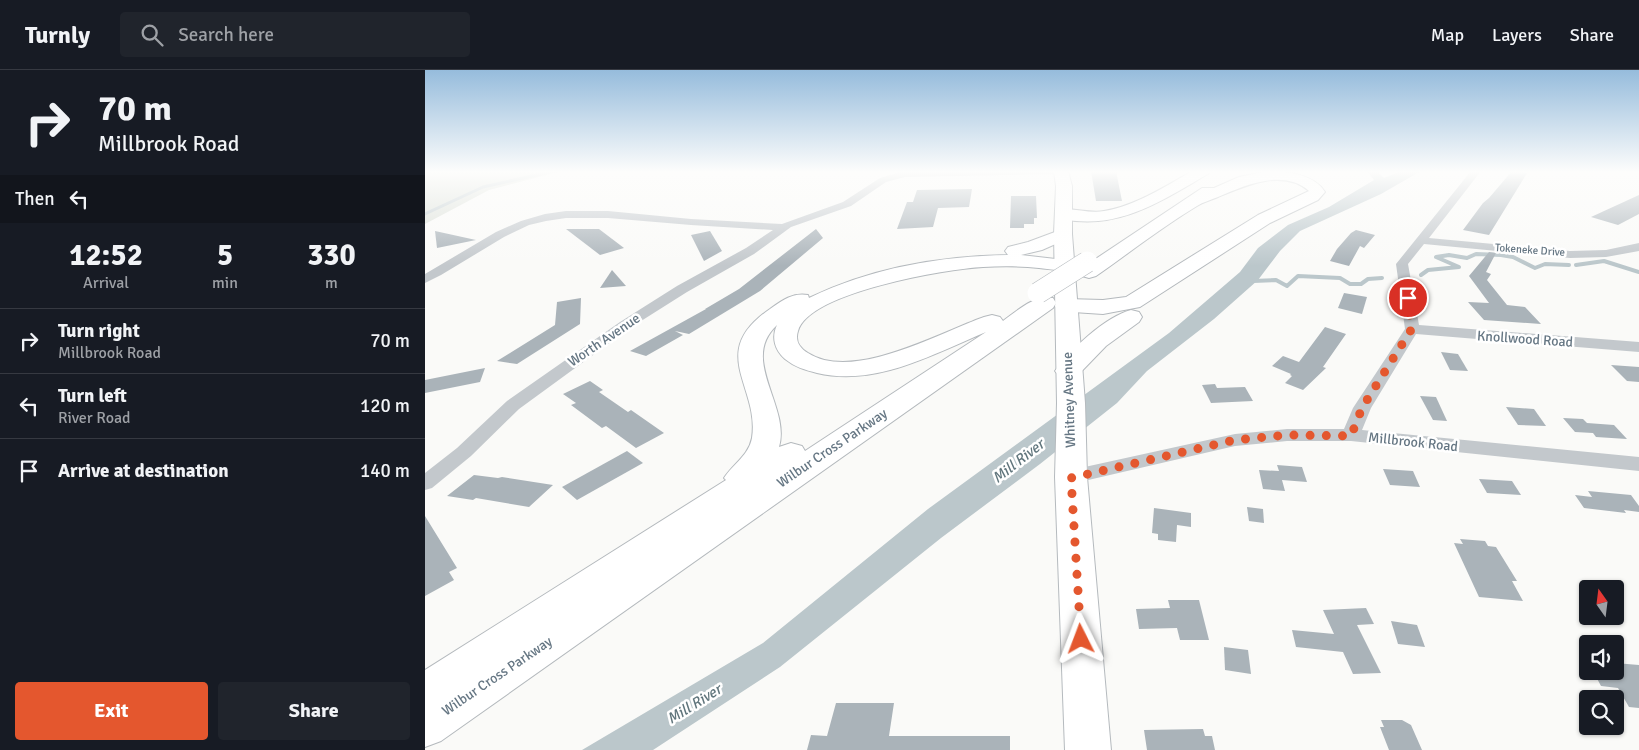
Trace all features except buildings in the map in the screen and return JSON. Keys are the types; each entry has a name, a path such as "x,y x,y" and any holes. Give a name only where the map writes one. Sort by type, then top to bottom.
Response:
{"main road":[{"name":"Whitney Avenue","path":"1064,203 1064,224 1076,264 1054,305 1068,371 1071,403 1071,463 1088,750"},
{"path":"1015,251 1035,246 1064,224 1087,218 1118,215 1142,203"},
{"path":"721,499 757,460 767,438 765,412 750,359 756,336 772,318 786,308 811,295 872,273 934,259 1015,251 1038,252 1076,264 1175,203"},
{"path":"992,322 909,356 882,364 852,368 826,367 808,362 791,352 785,340 787,327 791,321 807,309 837,294 895,274 936,266 978,262 1076,264 1191,203"},
{"path":"1054,305 1114,306 1140,299 1255,224 1300,203"},
{"path":"1068,371 1078,358 1107,332 1267,226 1315,203"},
{"path":"1054,305 1104,323 1131,317"},
{"name":"Wilbur Cross Parkway","path":"425,694 992,322 1054,305"},
{"name":"Wilbur Cross Parkway","path":"425,725 1054,305"}],"street":[{"name":"Worth Avenue","path":"425,483 464,452 502,415 537,386 625,325 682,289 750,251 783,227 809,213 835,203"},
{"path":"1351,436 1362,408 1411,330 1402,264 1450,203"},
{"path":"425,279 509,230 523,224 556,216 581,214 629,215 693,222 745,223 783,227"},
{"name":"Tokeneke Drive","path":"1421,240 1436,243 1577,253 1618,253 1639,247"},
{"name":"Knollwood Road","path":"1411,330 1639,347"},
{"name":"Millbrook Road","path":"1071,463 1235,440 1287,435 1351,436 1639,464"}],"shaded area":[{"path":"425,203 465,203 425,224"}],"water":[{"name":"Mill River","path":"1336,203 1362,203 1300,231 1280,251 1258,280 1214,319 1147,371 1117,403 1040,464 941,538 780,667 653,750 582,750 763,643 928,509 1169,333 1240,272 1258,248 1288,225"}],"waterway":[{"path":"425,214 449,203"},
{"path":"1421,275 1428,270 1459,267 1436,257 1449,255 1467,258 1476,254 1501,255 1513,257 1535,268 1545,264 1569,265"},
{"path":"1576,265 1604,261 1639,272"},
{"path":"1253,281 1276,280 1287,286 1298,276 1340,278 1350,284 1361,284 1368,279 1382,278"}],"route":[{"path":"1081,639 1071,478 1133,462 1235,440 1287,435 1351,436 1362,408 1411,330 1408,298"}]}
